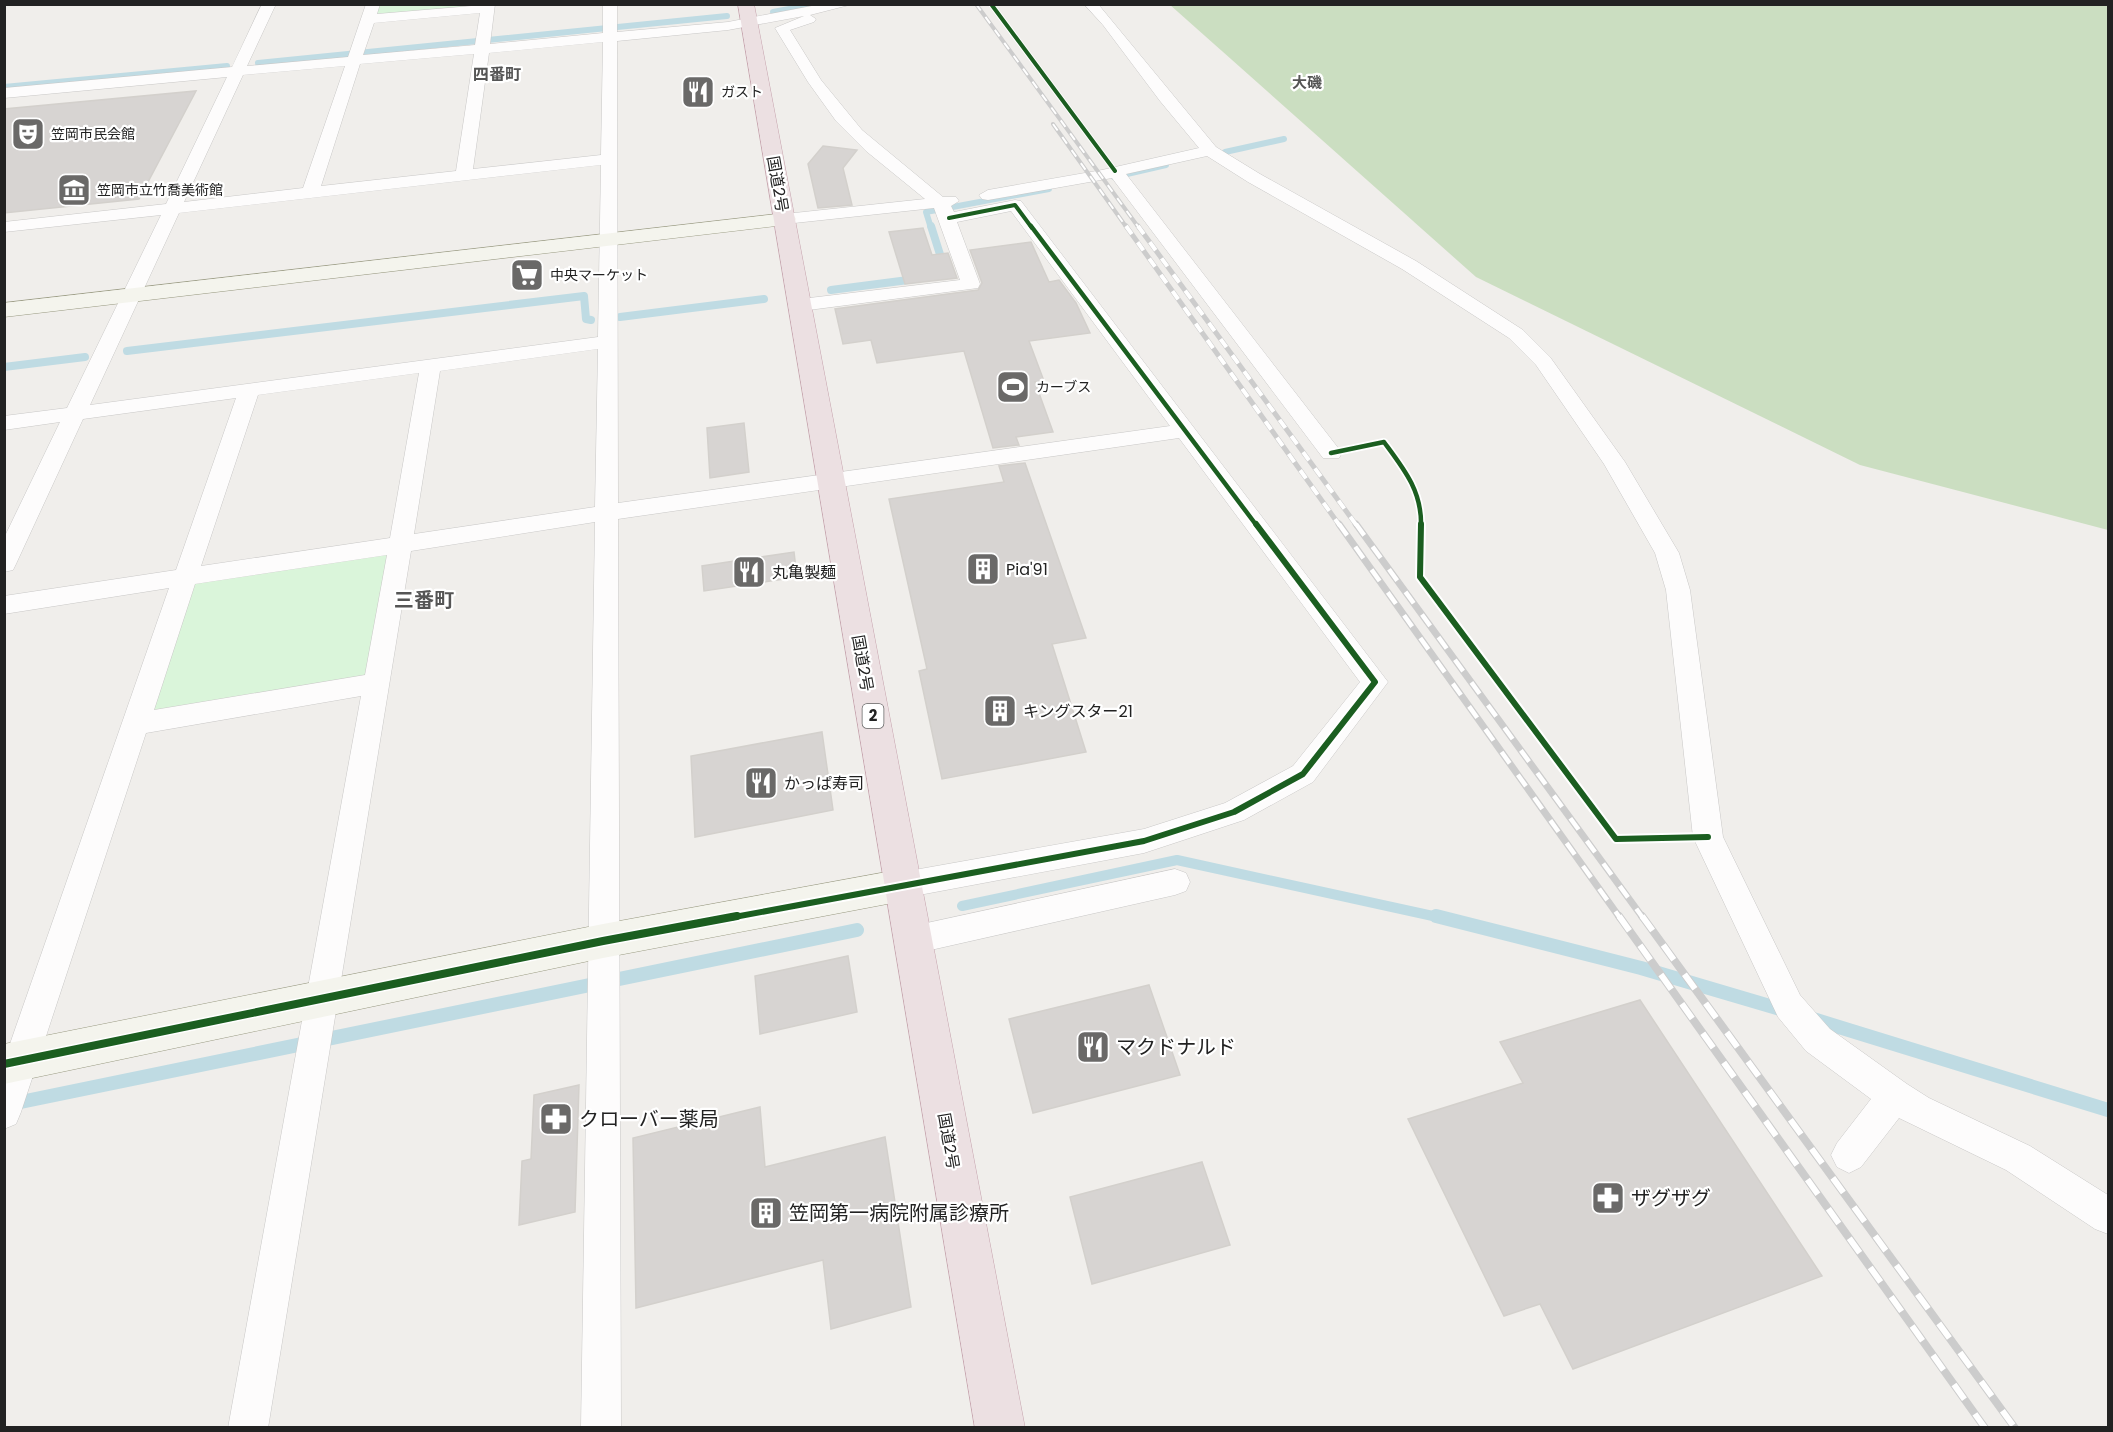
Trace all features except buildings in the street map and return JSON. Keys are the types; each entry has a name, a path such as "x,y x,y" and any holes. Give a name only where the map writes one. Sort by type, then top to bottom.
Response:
{"highway":[{"name":"国道2号","path":"748,14 1000,1428"}],"street":[{"path":"4,564 269,4"},
{"path":"601,1428 602,969 610,4"},
{"path":"4,93 610,32 748,14 831,8 847,4"},
{"path":"1090,4 1108,22 1165,98 1210,150 1254,178 1409,265 1516,334 1543,361 1614,462 1668,553 1678,590 1708,837 1798,1018 1895,1096 1917,1110 2018,1158 2109,1216"},
{"path":"310,194 371,12 488,6 485,43 464,176"},
{"path":"801,305 971,284 945,210 882,158 834,107 803,67 782,28 828,12 831,8"},
{"path":"945,210 1117,175 1210,150"},
{"path":"4,227 609,159"},
{"path":"1117,175 1331,453"},
{"path":"4,310 784,219 1015,205 1375,682 1304,774 1234,812 1144,842 903,885 602,969 316,1028 10,1082 136,724 249,390"},
{"path":"4,423 607,342"},
{"path":"248,1428 431,366"},
{"path":"4,605 605,513 1186,430"},
{"path":"136,724 376,683"},
{"path":"913,940 1176,882"},
{"path":"1849,1155 1895,1096"}],"green space":[{"path":"1169,4 2108,5 2108,530 1860,465 1476,277"},
{"path":"377,5 481,5 378,16 374,13"},
{"path":"399,546 376,683 136,724 185,579"}],"waterway":[{"path":"773,12 816,4"},
{"path":"258,63 727,16"},
{"path":"4,87 227,66"},
{"path":"1225,152 1284,139"},
{"path":"1114,177 1166,165"},
{"path":"931,228 926,212 1049,189"},
{"path":"931,226 944,267"},
{"path":"831,290 916,279"},
{"path":"127,351 584,296 586,319 591,320"},
{"path":"620,317 764,299"},
{"path":"4,367 85,357"},
{"path":"962,906 1177,860 1442,918"},
{"path":"1436,916 1641,968 1787,1011"},
{"path":"11,1104 857,930"},
{"path":"1813,1019 2108,1110"}],"railway":[{"path":"976,4 1139,228"},
{"path":"1053,124 1127,228"},
{"path":"1126,226 1340,526"},
{"path":"1138,226 1357,526"},
{"path":"1339,524 1620,918"},
{"path":"1356,524 1643,918"},
{"path":"1619,916 1985,1428"},
{"path":"1642,916 2015,1428"}],"cycle path":[{"path":"991,4 1115,171"},
{"path":"4,1064 603,941 1144,841 1234,812 1303,774 1375,682 1015,205 949,218"},
{"path":"1331,453 1384,442 1405,470 1422,505 1420,577 1616,839 1708,837"}],"place":[{"name":"ガスト","path":"698,92"},
{"name":"笠岡市民会館","path":"28,134"},
{"name":"笠岡市立竹喬美術館","path":"74,190"},
{"name":"中央マーケット","path":"527,275"},
{"name":"カーブス","path":"1013,387"},
{"name":"Pia'91","path":"983,569"},
{"name":"丸亀製麺","path":"749,572"},
{"name":"キングスター21","path":"1000,711"},
{"name":"かっぱ寿司","path":"761,783"},
{"name":"マクドナルド","path":"1093,1047"},
{"name":"クローバー薬局","path":"556,1119"},
{"name":"ザグザグ","path":"1608,1198"},
{"name":"笠岡第一病院附属診療所","path":"766,1213"}],"district":[{"name":"四番町","path":"497,74"},
{"name":"大磯","path":"1307,83"},
{"name":"三番町","path":"424,600"}]}
